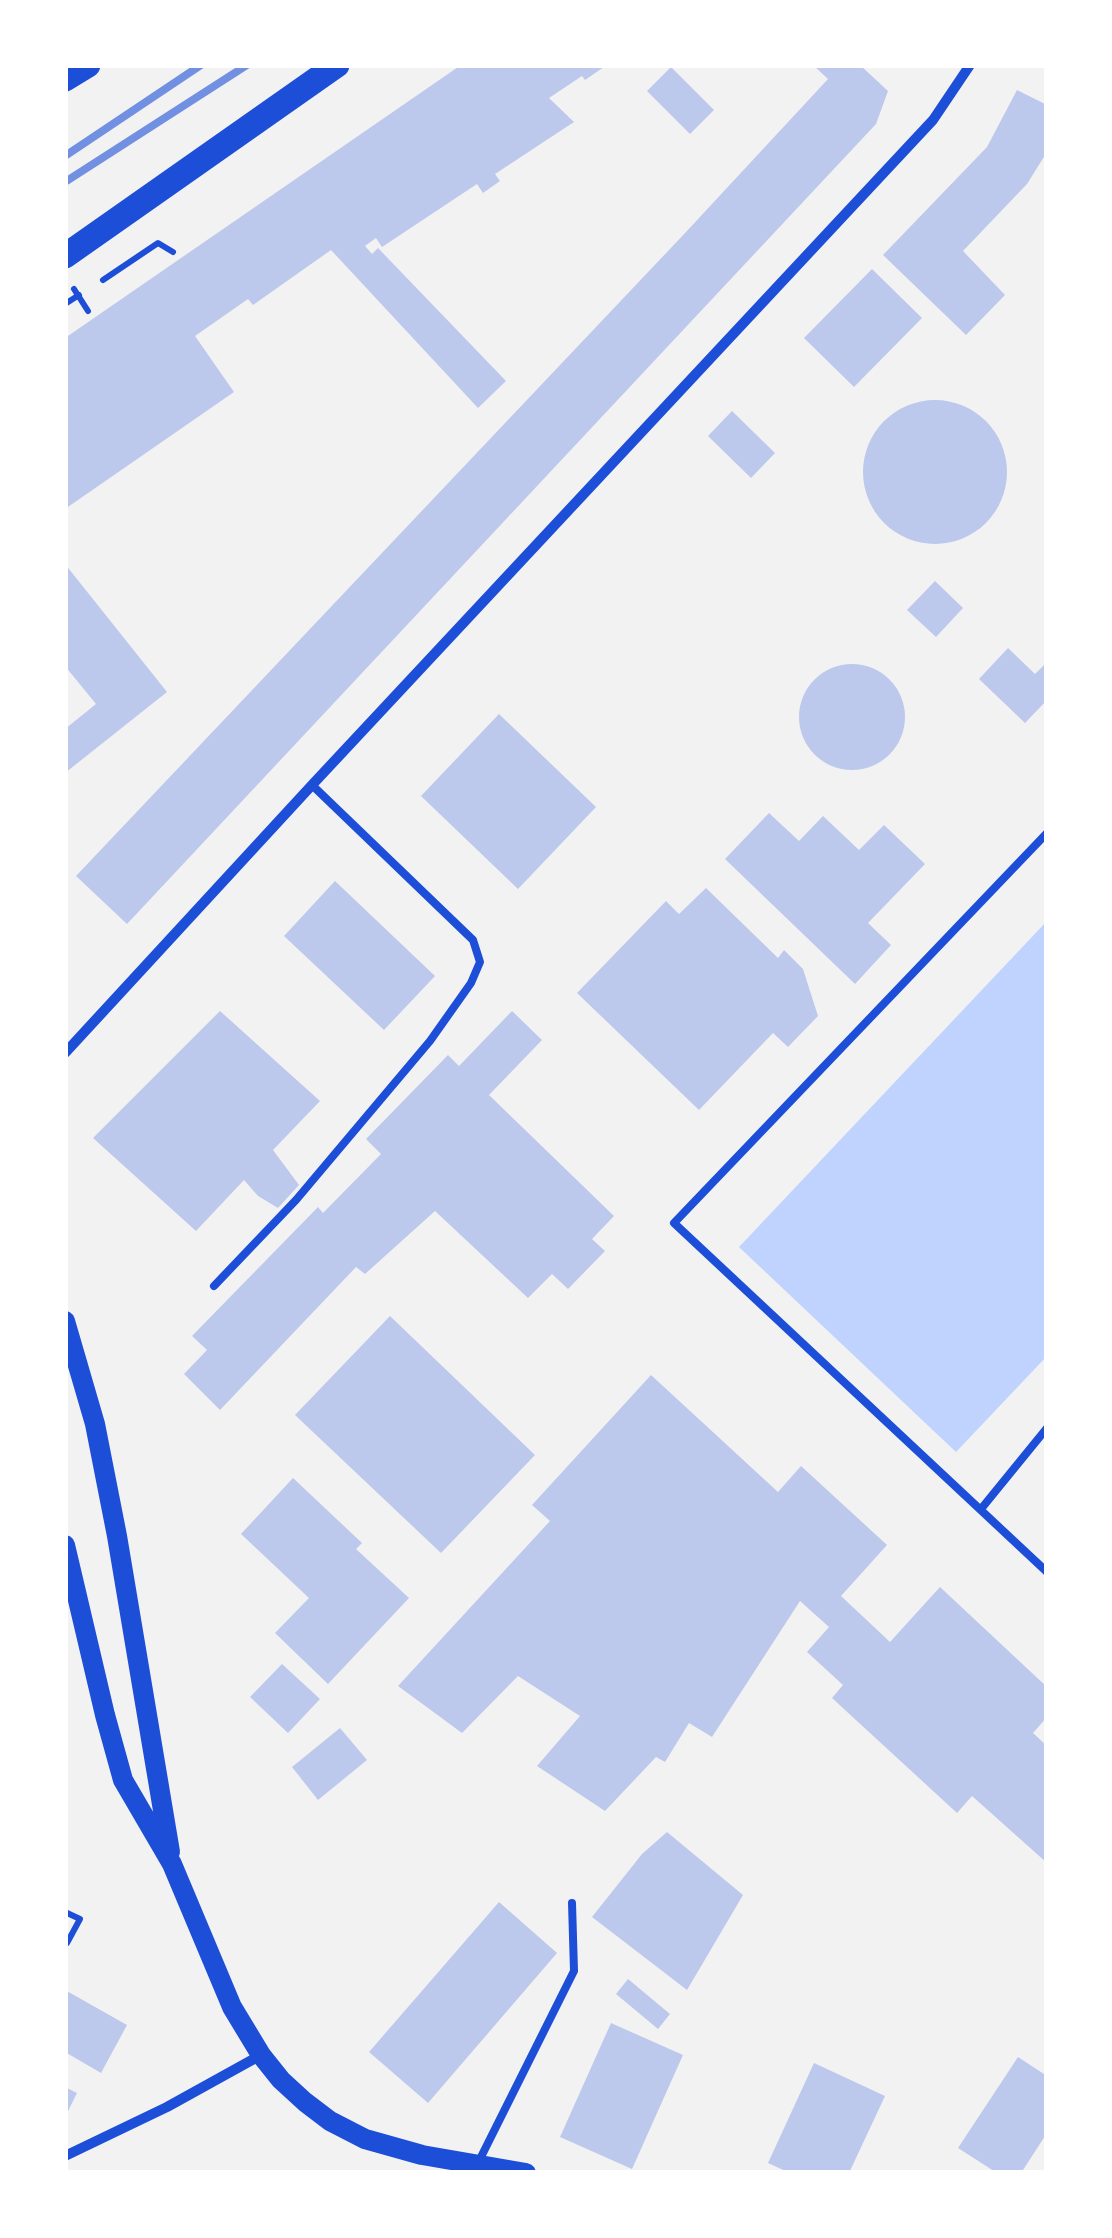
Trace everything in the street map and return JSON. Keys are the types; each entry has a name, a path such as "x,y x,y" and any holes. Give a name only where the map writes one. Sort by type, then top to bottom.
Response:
{"main road":[{"path":"65,79 88,65"},
{"path":"65,256 337,65"},
{"path":"65,1320 95,1424 172,1864"},
{"path":"65,1545 123,1780 172,1864 232,2007 261,2054 305,2102 355,2134 400,2150 526,2173"}],"street":[{"path":"65,1052 934,120 970,65"},
{"path":"65,2156 167,2107 261,2054"}],"lane":[{"path":"214,1286 296,1200 430,1041 472,984 480,962 473,940 312,785"},
{"path":"1047,833 674,1223 1047,1572"},
{"path":"981,1509 1047,1428"},
{"path":"478,2164 574,1971 572,1903"}],"path":[{"path":"103,280 158,243 173,252"},
{"path":"65,304 77,292 88,311"},
{"path":"65,1912 80,1919 67,1943"}],"water":[{"path":"1047,921 1047,1356 956,1452 739,1247"}],"building":[{"path":"461,65 607,65 549,98 574,122 495,174 500,181 483,193 477,184 382,247 376,238 365,246 372,254 378,248 506,381 478,408 331,250 253,305 248,299 195,336 234,392 65,509 65,338"},
{"path":"813,65 860,65 888,91 876,124 127,924 76,876 828,79"},
{"path":"671,67 714,110 690,134 647,91"},
{"path":"1017,90 1047,105 1047,152 1027,184 963,251 1005,295 966,335 883,255 987,147"},
{"path":"872,269 922,318 854,387 804,338"},
{"path":"935,400 962,406 986,421 1001,445 1007,472 1001,499 986,523 962,538 935,544 908,538 884,523 869,499 863,472 869,445 884,421 908,406"},
{"path":"732,411 775,453 751,478 708,436"},
{"path":"65,564 167,692 65,773 65,729 96,704 65,666"},
{"path":"935,581 963,608 936,637 907,610"},
{"path":"1008,648 1035,674 1047,662 1047,700 1025,723 979,679"},
{"path":"852,664 872,668 889,680 901,697 905,717 901,737 889,754 872,766 852,770 832,766 815,754 803,737 799,717 803,697 815,680 832,668"},
{"path":"499,714 596,807 518,889 421,796"},
{"path":"769,813 799,841 823,816 859,850 884,825 925,864 868,923 891,945 855,984 725,859"},
{"path":"335,881 435,976 384,1030 284,936"},
{"path":"706,888 778,958 784,950 803,969 818,1016 788,1047 773,1033 699,1110 577,993 666,901 679,914"},
{"path":"220,1011 320,1101 273,1150 299,1185 278,1208 258,1196 244,1180 196,1231 93,1138"},
{"path":"512,1011 542,1040 489,1095 614,1216 592,1239 605,1251 568,1289 552,1274 528,1298 435,1211 365,1274 356,1267 220,1410 184,1374 207,1350 192,1336 318,1207 323,1213 381,1154 366,1139 448,1055 459,1066"},
{"path":"390,1316 535,1455 441,1553 295,1415"},
{"path":"651,1375 778,1492 801,1466 887,1545 841,1596 890,1642 940,1587 1047,1687 1047,1717 1033,1733 1047,1746 1047,1863 972,1796 957,1813 832,1698 843,1685 807,1652 829,1627 800,1601 712,1737 689,1723 665,1762 656,1757 605,1811 537,1766 580,1716 518,1676 462,1733 398,1686 550,1521 532,1505"},
{"path":"293,1478 362,1543 356,1549 409,1598 328,1684 275,1633 309,1598 241,1534"},
{"path":"282,1664 320,1699 288,1733 250,1697"},
{"path":"340,1728 367,1760 318,1800 292,1767"},
{"path":"667,1832 743,1895 687,1990 592,1917 642,1854"},
{"path":"499,1902 557,1953 428,2103 369,2052"},
{"path":"628,1979 670,2014 658,2029 616,1994"},
{"path":"65,1990 127,2025 101,2073 65,2052"},
{"path":"611,2023 683,2055 632,2169 560,2137"},
{"path":"1018,2057 1047,2076 1047,2133 1021,2173 997,2173 958,2148"},
{"path":"814,2063 885,2096 849,2173 790,2173 768,2163"},
{"path":"65,2087 77,2093 65,2117"}],"railway":[{"path":"65,156 201,65"},
{"path":"65,182 247,65"}]}
